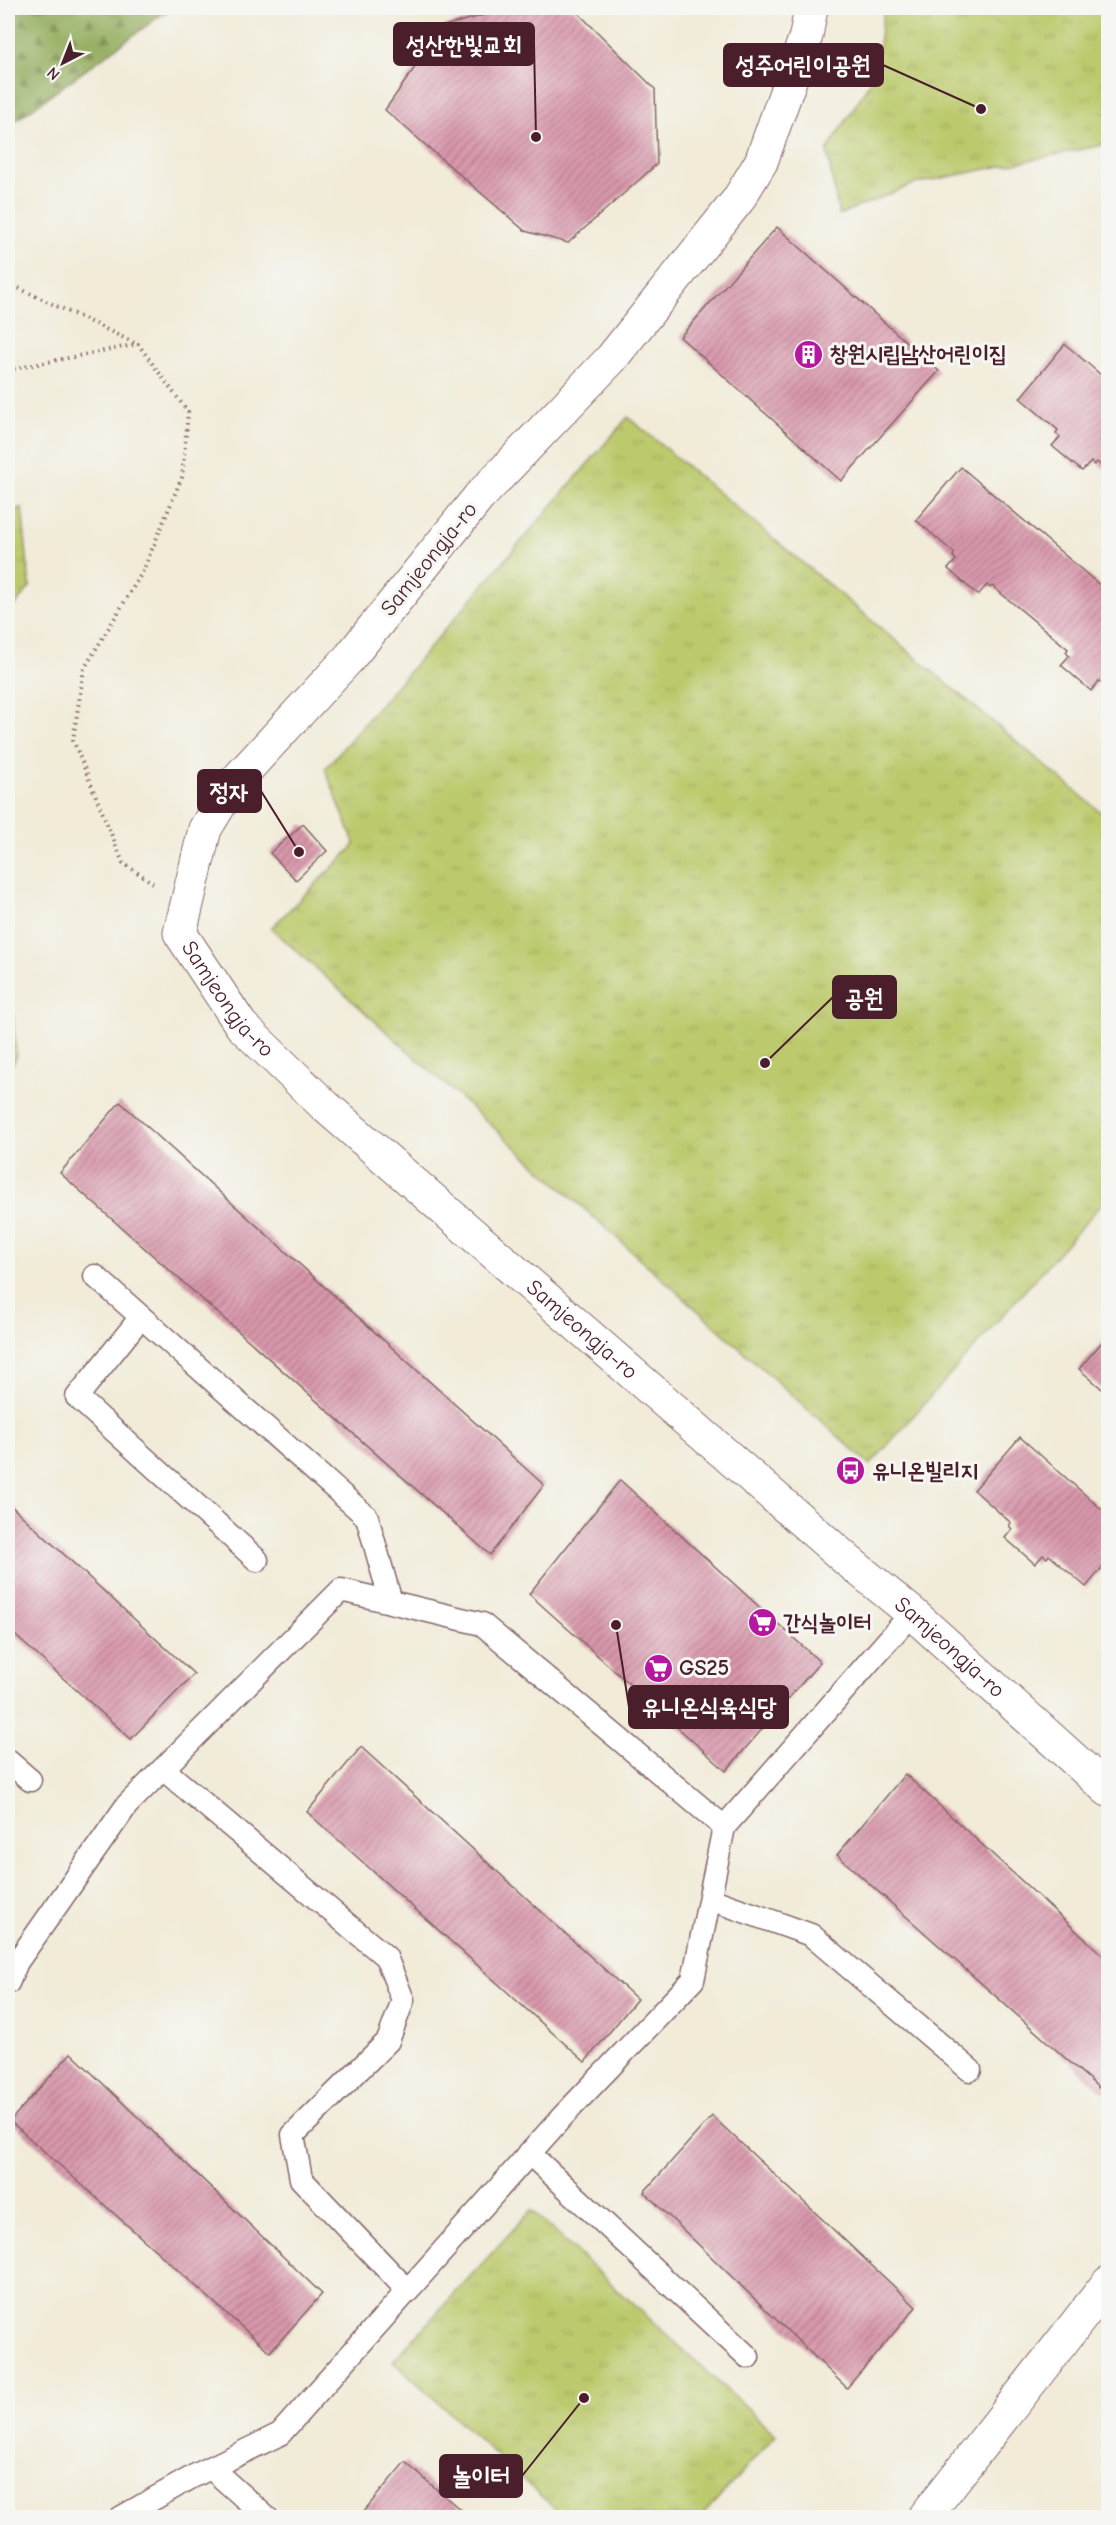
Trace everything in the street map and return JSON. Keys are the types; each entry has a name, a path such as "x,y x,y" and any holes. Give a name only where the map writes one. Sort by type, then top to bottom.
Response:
{"street":[{"name":"Samjeongja-ro","path":"811,8 806,36 761,162 738,200 611,359 479,497 350,657 231,786 204,829 180,933 241,1025 325,1106 847,1560 912,1613 1108,1790"},
{"path":"924,2517 1108,2283"}],"lane":[{"path":"95,1276 367,1517 391,1602"},
{"path":"141,1317 77,1397 256,1560"},
{"path":"8,1983 12,1958 127,1805 341,1590 482,1624 724,1827"},
{"path":"120,2517 280,2434 529,2153 693,1980 724,1827 912,1613"},
{"path":"8,1761 30,1780"},
{"path":"163,1769 386,1957 403,2000 388,2041 293,2135 301,2179 408,2291"},
{"path":"710,1899 811,1935 970,2070"},
{"path":"529,2153 748,2357"},
{"path":"211,2468 267,2517"}],"path":[{"path":"8,283 138,344 188,412 183,477 143,571 84,669 73,740 123,863 187,904"},
{"path":"8,370 138,344"}],"green space":[{"path":"8,8 171,8 8,126"},
{"path":"884,8 1108,8 1108,144 914,184 839,215 827,151 875,74"},
{"path":"628,417 1108,818 1108,1197 870,1465 271,928 355,845 325,769"},
{"path":"22,507 30,587 8,614 8,513"},
{"path":"8,944 16,1058 8,1072"},
{"path":"531,2210 776,2435 701,2517 564,2517 393,2361"}],"building":[{"path":"510,8 573,8 655,89 657,164 568,243 525,231 385,110 444,26"},
{"name":"창원시립남산어린이집","path":"777,227 939,371 841,481 680,337"},
{"path":"1065,344 1108,381 1108,472 1097,462 1094,465 1091,462 1082,471 1052,446 1060,437 1056,433 1058,430 1020,398"},
{"path":"961,467 1108,592 1108,683 1106,681 1103,684 1099,681 1091,691 1061,665 1069,656 1066,652 1068,649 992,586 990,588 987,585 978,595 948,569 956,560 954,553 916,520"},
{"path":"303,824 327,851 296,880 270,853"},
{"path":"120,1102 544,1485 490,1555 60,1173"},
{"path":"1108,1335 1108,1394 1079,1369"},
{"path":"1020,1437 1108,1515 1108,1561 1086,1587 1049,1555 1047,1558 1043,1555 1035,1564 1005,1538 1012,1529 1009,1526 1011,1523 974,1490"},
{"path":"620,1480 820,1662 726,1771 529,1594"},
{"path":"8,1503 194,1674 131,1739 8,1629"},
{"path":"361,1747 637,1999 585,2062 307,1812"},
{"path":"905,1774 1108,1960 1108,2096 837,1855"},
{"path":"71,2053 322,2294 270,2352 10,2121"},
{"path":"712,2116 916,2307 847,2388 644,2192"},
{"path":"405,2462 470,2518 358,2518"}],"place":[{"name":"성주어린이공원","path":"981,109"},
{"name":"성산한빛교회","path":"536,137"},
{"name":"창원시립남산어린이집","path":"809,354"},
{"name":"정자","path":"299,852"},
{"name":"공원","path":"765,1063"},
{"name":"유니온빌리지","path":"851,1471"},
{"name":"간식놀이터","path":"762,1623"},
{"name":"유니온식육식당","path":"616,1625"},
{"name":"GS25","path":"658,1668"},
{"name":"놀이터","path":"584,2398"}]}
